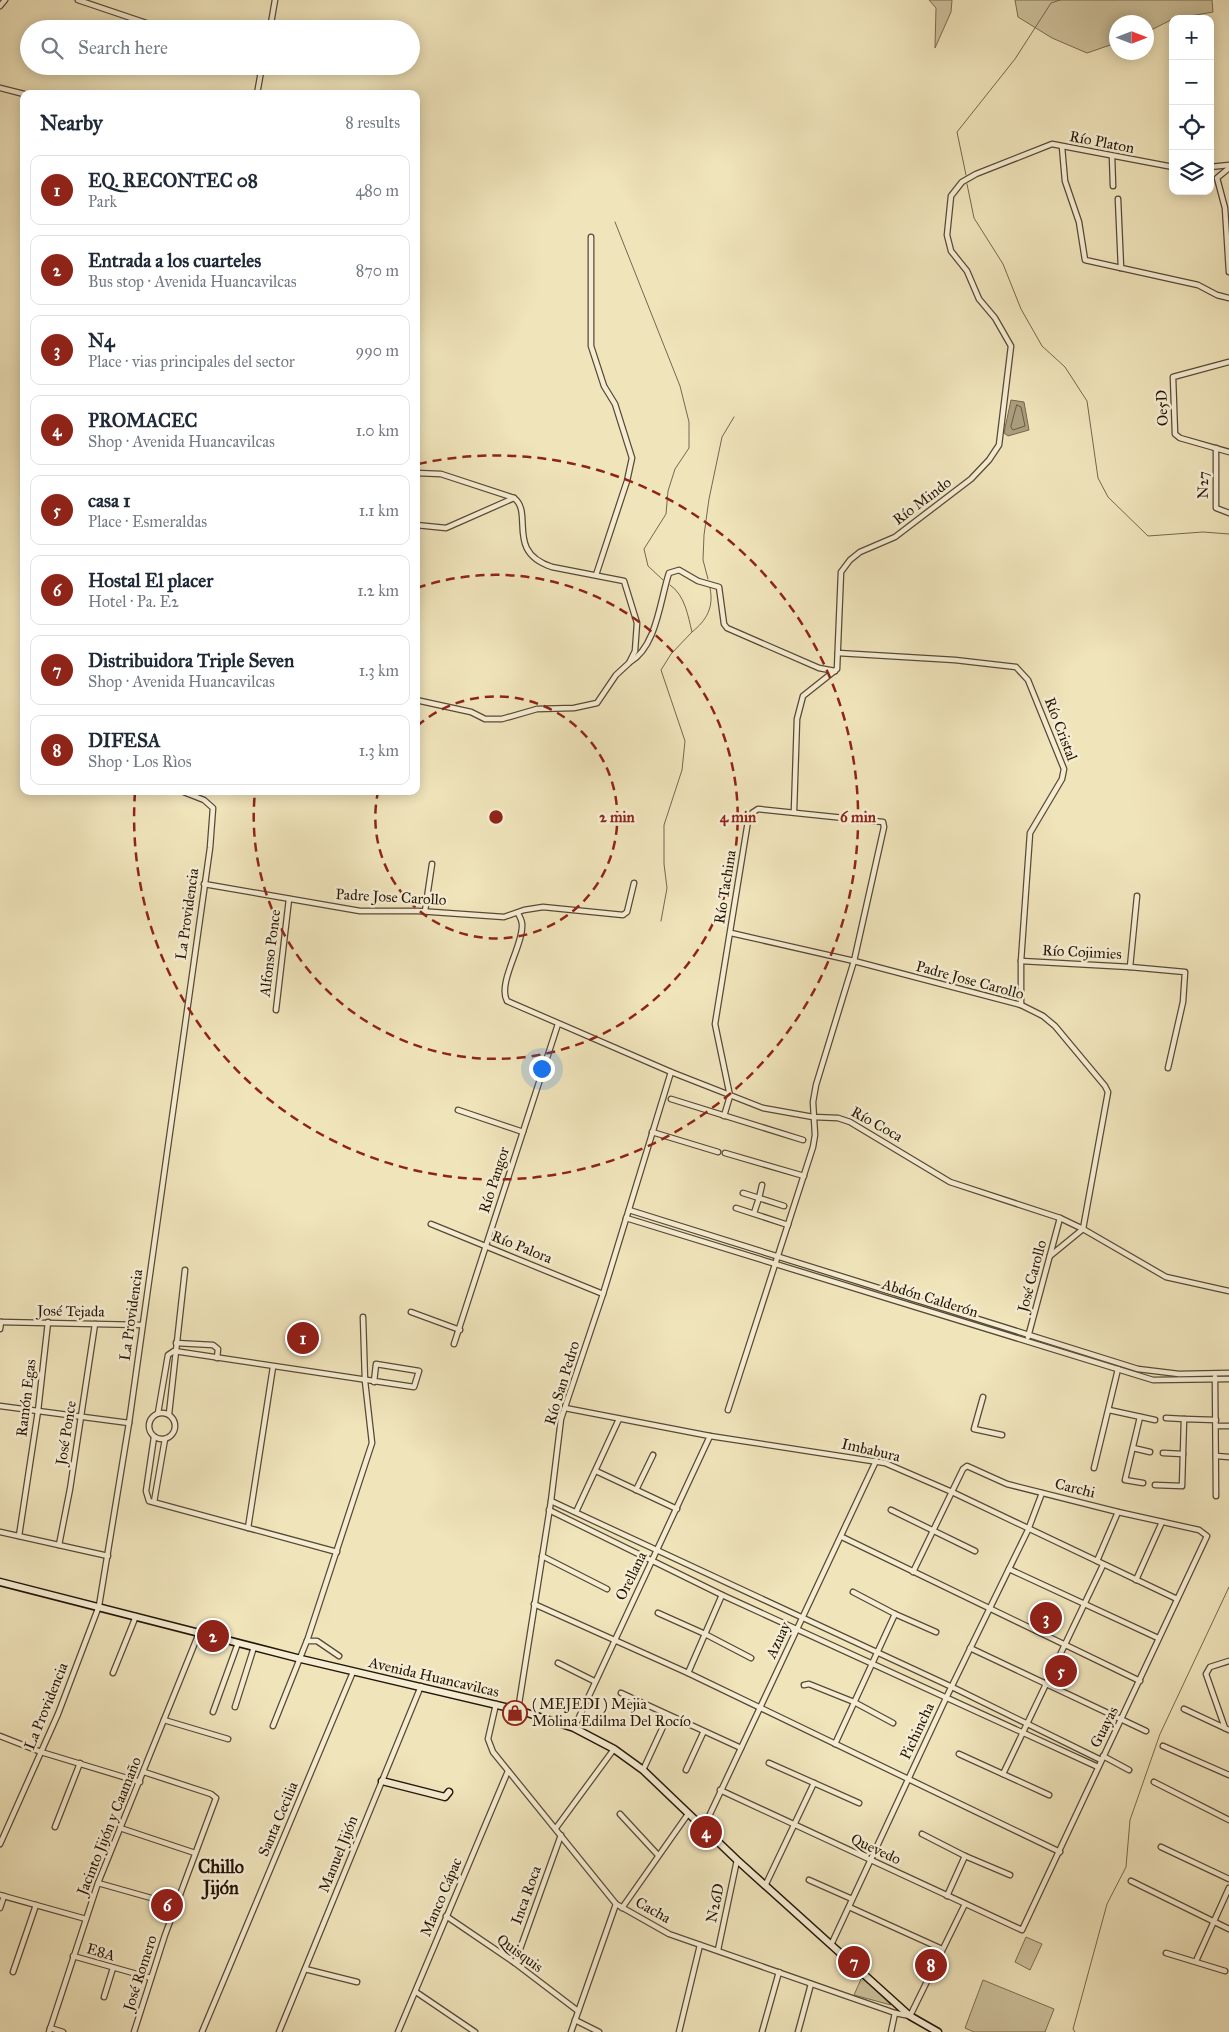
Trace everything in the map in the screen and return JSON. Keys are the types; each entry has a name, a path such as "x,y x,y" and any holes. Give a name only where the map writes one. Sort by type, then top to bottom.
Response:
{"street":[{"path":"0,6 5,0"},
{"path":"78,0 137,20"},
{"path":"272,20 275,0"},
{"path":"258,90 260,75"},
{"path":"0,88 20,93"},
{"name":"Río Platon","path":"951,196 962,182 976,174 1052,144 1169,166"},
{"path":"1062,147 1065,181 1079,222 1085,260 1198,285 1217,295 1229,298"},
{"path":"1112,156 1113,186"},
{"path":"1214,167 1229,166"},
{"path":"1217,178 1229,166"},
{"path":"1214,176 1217,178 1225,208 1229,272"},
{"name":"Río Mindo","path":"836,671 841,572 845,565 860,552 895,537 971,479 989,460 1000,440 1011,346 995,318 979,299 967,271 951,251 948,235 951,196"},
{"path":"1118,199 1122,268"},
{"path":"591,236 591,346 604,386 615,404 632,458 627,482 596,575"},
{"name":"Oe5D","path":"1216,448 1175,434 1173,377 1229,362"},
{"path":"1216,448 1229,452"},
{"name":"N27","path":"1216,448 1216,508 1229,513"},
{"path":"420,473 441,474 514,498 519,504 528,551 535,560 552,567 621,580 628,590 637,623 635,652 629,663"},
{"path":"420,525 446,528 514,498"},
{"path":"420,701 470,712 485,719 502,719 537,709 574,708 597,703 616,675 641,654 657,619 669,573 678,570 698,581 718,585 724,624 727,628 819,668 836,671"},
{"name":"Río Cristal","path":"838,653 955,660 1016,667 1026,675 1064,769 1062,779 1030,833 1021,961 1021,1005"},
{"path":"794,811 798,719 803,696 836,671"},
{"name":"La Providencia","path":"0,1844 58,1714 99,1606 129,1423 213,808 204,800 191,795"},
{"name":"Río Tachina","path":"730,1096 715,1024 748,821 752,813 758,809 794,811 883,822 884,826 854,961"},
{"path":"425,912 432,864"},
{"name":"Padre Jose Carollo","path":"204,884 360,911 425,912 504,917 543,907 625,914 634,883"},
{"name":"Río Cojimies","path":"1021,961 1130,967 1137,896"},
{"name":"Alfonso Ponce","path":"276,1010 289,899"},
{"name":"Río Coca","path":"518,913 522,928 506,986 505,998 558,1024 671,1072 763,1108 813,1117 838,1118 850,1122 950,1182 1060,1218 1083,1229 1166,1277 1229,1291"},
{"name":"Padre Jose Carollo","path":"731,933 854,961 1021,1005 1043,1016 1055,1026 1107,1089 1094,1179 1083,1229"},
{"path":"728,1410 804,1176 815,1135 813,1117 816,1085 854,961"},
{"path":"1130,967 1185,972 1183,1002 1168,1068"},
{"name":"Río Pangor","path":"454,1344 558,1024"},
{"name":"Río San Pedro","path":"518,1710 551,1501 560,1420 603,1294 671,1072"},
{"path":"724,1116 730,1096"},
{"path":"671,1099 803,1140"},
{"path":"458,1110 523,1132"},
{"path":"652,1132 718,1152"},
{"path":"726,1153 804,1176"},
{"path":"754,1213 762,1186"},
{"path":"743,1193 784,1206"},
{"path":"736,1208 788,1225"},
{"name":"Abdón Calderón","path":"628,1210 1138,1369 1179,1374 1229,1373"},
{"name":"Abdón Calderón","path":"626,1218 1153,1380 1229,1379"},
{"name":"José Carollo","path":"1027,1340 1060,1218"},
{"name":"Río Palora","path":"431,1224 603,1294"},
{"path":"1050,1256 1083,1229"},
{"path":"168,1414 176,1358 174,1351 186,1270"},
{"path":"411,1312 460,1330"},
{"path":"273,1726 301,1659 372,1443 365,1381 363,1317"},
{"path":"0,1322 0,1329"},
{"name":"José Tejada","path":"0,1322 142,1325"},
{"name":"Ramón Egas","path":"20,1536 38,1411 48,1322"},
{"name":"José Ponce","path":"59,1545 82,1417 95,1324"},
{"path":"176,1343 213,1345 218,1349 217,1358"},
{"path":"158,1413 168,1355 174,1351 365,1381 415,1387 418,1371 378,1364 375,1366 374,1382"},
{"path":"248,1528 272,1367"},
{"path":"1094,1468 1118,1370"},
{"path":"1215,1374 1216,1496"},
{"path":"983,1396 974,1429 1002,1435"},
{"path":"0,1406 129,1423"},
{"name":"Imbabura","path":"565,1408 710,1436 876,1461 895,1466 1177,1599"},
{"path":"1109,1410 1155,1420"},
{"path":"154,1437 165,1439 174,1433 173,1417 168,1414 158,1413 154,1415 149,1424 149,1429 154,1437 146,1491 149,1501 337,1552"},
{"path":"1140,1417 1126,1480 1143,1483"},
{"path":"576,1512 596,1471 618,1418"},
{"path":"1166,1418 1229,1426"},
{"path":"1155,1485 1182,1486 1184,1419"},
{"name":"Orellana","path":"574,1728 594,1681 658,1550 710,1436"},
{"path":"154,1502 165,1439"},
{"path":"1132,1448 1150,1452"},
{"path":"1163,1453 1183,1454"},
{"path":"636,1490 653,1454"},
{"path":"1216,1456 1229,1457"},
{"name":"Azuay","path":"703,1829 801,1619 842,1537 876,1461"},
{"name":"Carchi","path":"952,1492 967,1466 1006,1484 1200,1530 1207,1536"},
{"path":"596,1471 677,1509"},
{"path":"913,1572 952,1492"},
{"name":"Pichincha","path":"831,1945 947,1696 1028,1530 1042,1493"},
{"path":"551,1501 876,1654 952,1687 1027,1724 1129,1770"},
{"path":"549,1510 722,1595 947,1696 1098,1767"},
{"path":"891,1510 975,1551"},
{"path":"1097,1561 1118,1512"},
{"path":"1136,1580 1162,1522"},
{"path":"0,1532 108,1556"},
{"name":"Guayas","path":"1022,1930 1207,1536"},
{"path":"842,1537 990,1607 1064,1646 1140,1681"},
{"path":"542,1556 607,1588"},
{"path":"1003,1774 1103,1565"},
{"path":"1009,1569 1158,1638"},
{"name":"Avenida Huancavilcas","path":"0,1582 353,1672 496,1704 574,1728 614,1749 643,1770 703,1829 910,2016 938,2032"},
{"path":"853,1592 895,1614 936,1632"},
{"path":"688,1673 722,1595"},
{"path":"534,1604 688,1673 1060,1852"},
{"path":"658,1613 705,1634 750,1658"},
{"path":"835,1744 895,1614"},
{"path":"113,1673 136,1616"},
{"name":"Jacinto Jijón y Caamaño","path":"49,2030 98,1883 199,1632"},
{"path":"307,1641 317,1641 339,1656"},
{"path":"213,1712 238,1643"},
{"path":"234,1707 254,1647"},
{"path":"970,1648 1146,1731"},
{"path":"1227,1729 1206,1674 1210,1667 1229,1661"},
{"path":"558,1663 594,1681"},
{"name":"Santa Cecilia","path":"202,2032 353,1672"},
{"path":"804,1685 809,1684 854,1702 892,1723"},
{"name":"Manuel Jijón","path":"278,2032 422,1686"},
{"path":"621,1694 740,1748"},
{"name":"Cacha","path":"496,1704 488,1740 489,1746 616,1904 669,1934 895,2013 910,2016"},
{"path":"1184,1709 1227,1729"},
{"path":"643,1770 668,1716"},
{"path":"164,1720 228,1739"},
{"path":"686,1770 703,1732"},
{"path":"0,1736 41,1752 140,1782"},
{"path":"1163,1746 1229,1775"},
{"path":"556,1828 614,1749"},
{"path":"960,1754 1049,1795"},
{"path":"55,1827 80,1763"},
{"path":"769,1763 859,1803"},
{"name":"Manco Cápac","path":"398,2032 508,1771"},
{"name":"José Romero","path":"134,2032 176,1905 216,1798 214,1795 144,1772"},
{"path":"382,1781 445,1797 449,1792"},
{"path":"1154,1782 1229,1820"},
{"path":"765,1886 814,1783"},
{"name":"Quevedo","path":"720,1790 1022,1930"},
{"path":"620,1814 657,1854"},
{"path":"622,1908 657,1854 688,1814"},
{"path":"120,1828 195,1853"},
{"path":"922,1834 965,1856 1010,1875"},
{"name":"Inca Roca","path":"515,1963 561,1835"},
{"path":"1161,1847 1229,1879"},
{"path":"947,1896 965,1856"},
{"name":"N26D","path":"718,1950 737,1860"},
{"path":"809,1880 852,1899"},
{"path":"1131,1881 1229,1928"},
{"path":"98,1883 176,1905"},
{"path":"1196,1961 1229,1888"},
{"path":"0,1908 2,1896 86,1919"},
{"path":"572,2032 616,1904"},
{"path":"910,2016 965,1904"},
{"path":"13,1972 36,1905"},
{"path":"848,1907 942,1949"},
{"name":"Quisquis","path":"446,1916 515,1963 578,2011"},
{"path":"678,2032 700,1945"},
{"path":"1166,1953 1225,1971"},
{"name":"E8A","path":"73,1956 151,1978"},
{"path":"104,1998 113,1968"},
{"path":"305,1969 357,1982"},
{"path":"762,2032 779,1972"},
{"path":"798,2032 811,1984"},
{"path":"416,1992 474,2032"},
{"path":"891,2032 895,2013"},
{"path":"575,2020 599,2032"},
{"path":"49,2030 63,2032"}],"shaded area":[{"path":"929,0 952,0 951,12 935,48 936,8"},
{"path":"1015,0 1212,0 1213,12 1196,15 1169,15 1169,21 1154,28 1154,15 1109,15 1109,45 1087,53 1052,38 1018,17"},
{"path":"1026,1937 1042,1944 1030,1970 1015,1962"},
{"path":"862,1977 891,2005 854,1995"},
{"path":"983,1980 1054,2009 1045,2032 974,2032 965,2028"}],"water":[{"path":"1011,400 1024,402 1029,430 1008,436 1004,433"}],"waterway":[{"path":"966,175 957,132 1015,59 1051,3 1060,0"},
{"path":"967,184 974,218 1003,264 1021,309 1042,346 1065,367 1087,401 1098,478 1108,497 1148,536 1203,532 1229,534"},
{"path":"615,222 680,386 689,422 689,448 675,469 668,491 666,514 644,549 648,566 663,580"},
{"path":"708,579 703,560 709,499 722,437 734,417"},
{"path":"661,921 667,888 664,864 664,825 682,770 685,741 661,670 671,654 692,632 682,600 670,585"},
{"path":"692,632 702,623 708,613 711,601 710,588"},
{"path":"1075,2032 1073,2029 1107,1904 1126,1867 1130,1820 1160,1734 1229,1587"}],"place":[{"name":"EQ. RECONTEC 08","path":"303,1338"},
{"name":"N4","path":"1046,1618"},
{"name":"Entrada a los cuarteles","path":"213,1636"},
{"name":"casa 1","path":"1061,1671"},
{"name":"( MEJEDI ) Mejia Molina Edilma Del Rocío","path":"515,1713"},
{"name":"PROMACEC","path":"706,1832"},
{"name":"Hostal El placer","path":"167,1905"},
{"name":"Distribuidora Triple Seven","path":"854,1962"},
{"name":"DIFESA","path":"931,1965"}],"district":[{"name":"Chillo Jijón","path":"221,1877"}]}
